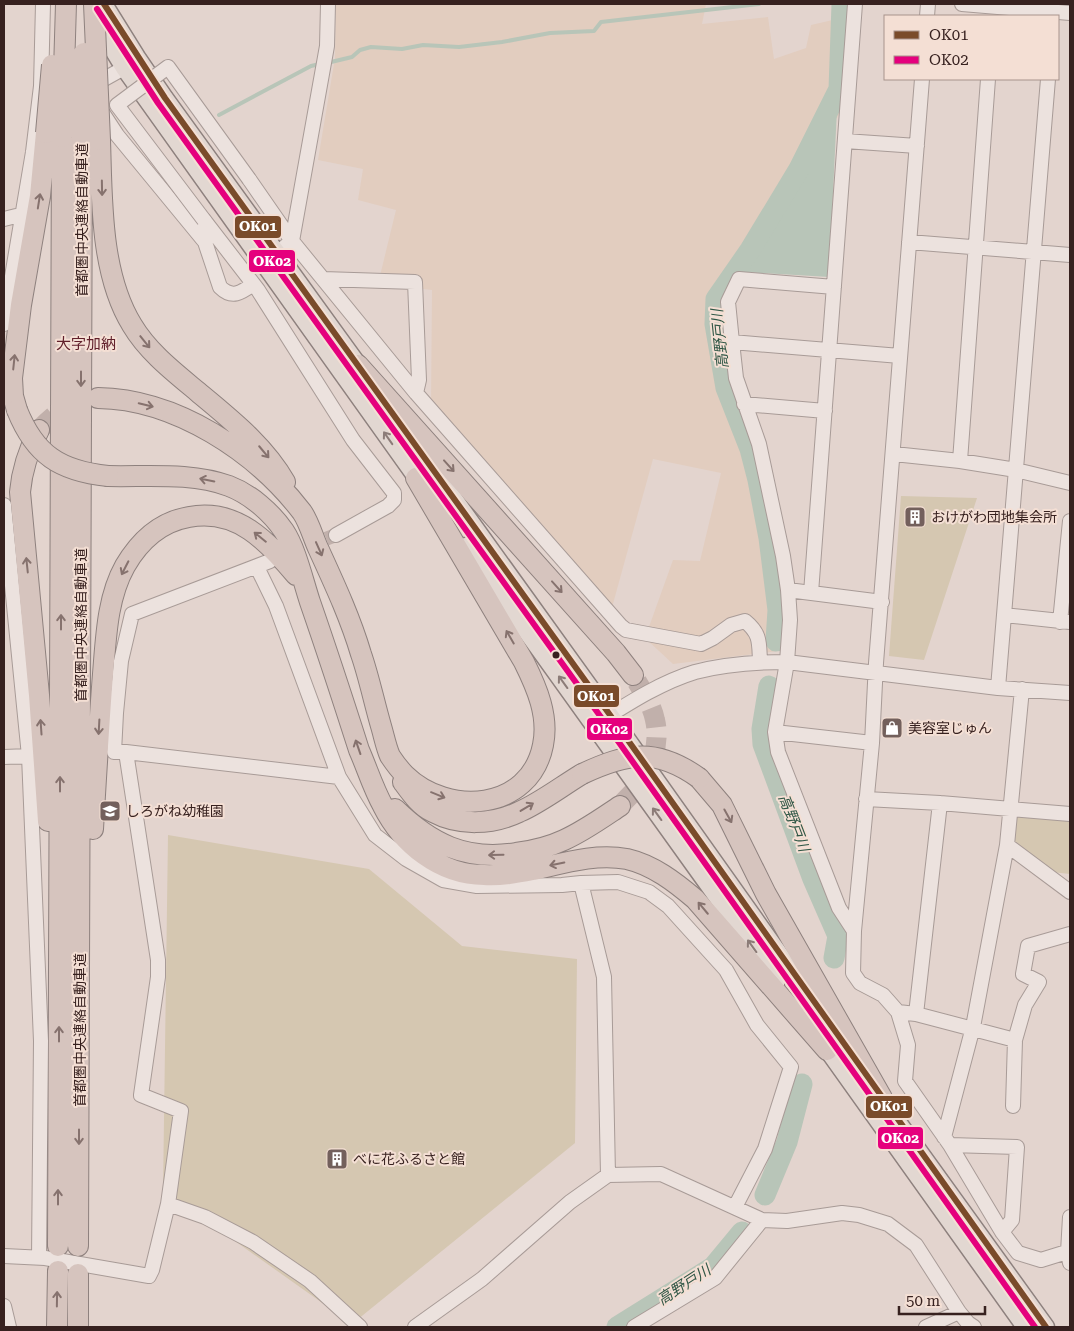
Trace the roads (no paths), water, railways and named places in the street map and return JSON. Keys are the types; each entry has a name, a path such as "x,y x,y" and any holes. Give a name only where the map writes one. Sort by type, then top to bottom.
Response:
{"highway":[{"path":"58,4 54,135 40,196 21,305 12,378 13,396 17,410 29,435 48,456 77,471 108,476 192,478 230,486 261,505 284,532 305,586 359,750 370,777 383,806 396,827 412,846 433,861 457,871 482,876 512,874 603,856 628,859 650,868 674,880 695,899 827,1050"},
{"name":"首都圏中央連絡自動車道","path":"58,1246 60,1002 54,135 66,4"},
{"name":"首都圏中央連絡自動車道","path":"78,1246 91,139 85,4"},
{"path":"94,4 91,139 102,197 110,267 114,286 122,307 132,325 160,359 255,442 283,478 303,514 342,602 361,654 390,756 399,778 413,796 431,812 453,821 473,822 496,820 519,812 582,774 602,764 626,757 648,756 667,760 684,767 698,778 722,805 766,894 882,1098"},
{"path":"358,364 590,623 633,675"},
{"path":"98,398 115,398 155,407 197,425 237,450 256,465 303,514"},
{"path":"39,430 28,449 22,472 20,492 40,705 60,1002"},
{"path":"390,756 404,774 437,796 476,803 494,799 512,791 526,779 536,764 543,745 545,726 542,706 535,684 524,662 416,478"},
{"path":"80,1041 89,933 98,731 103,672 109,616 115,591 124,568 136,549 148,536 165,524 199,515 215,516 232,520 249,528 264,539 305,586"},
{"path":"370,777 395,809 413,827 456,850 478,855 501,855 532,850 564,840 591,826 620,806"},
{"path":"57,1327 58,1271"},
{"path":"78,1274 78,1327"}],"main road":[{"path":"85,4 124,68 1025,1327"},
{"path":"104,4 137,57 610,715 882,1098 1040,1325"}],"street":[{"path":"4,324 33,152 41,86 43,4"},
{"path":"277,254 292,241 327,46 328,4"},
{"path":"811,593 855,4"},
{"path":"962,4 992,11 1070,13"},
{"path":"336,535 388,506 394,500 394,493 353,440 253,284 117,105 168,67 292,241 416,393 626,630 701,644 731,625 745,621 753,628 758,638 760,662"},
{"path":"41,86 97,83 124,68"},
{"path":"922,80 872,743 854,931 853,972 860,983 883,995 898,1012 908,1045 905,1081 947,1141 1002,1232 1018,1253 1041,1260 1069,1256 1070,1217"},
{"path":"960,461 988,80"},
{"path":"998,688 1048,80"},
{"path":"97,83 97,104 118,136 206,242 220,287 234,295 242,293 253,284"},
{"path":"845,141 916,146"},
{"path":"4,219 16,216 22,218"},
{"path":"909,242 1070,255"},
{"path":"323,279 415,282 419,380 416,393"},
{"path":"834,287 739,279 728,302 736,378 759,444 783,556 788,590 790,620 786,662 775,732 778,752 828,880 840,908 854,931"},
{"path":"732,342 900,356"},
{"path":"744,404 825,411"},
{"path":"894,454 960,461 1016,470 1070,483"},
{"path":"4,505 29,756 41,1041 39,1258"},
{"path":"1004,615 1065,622 1070,521"},
{"path":"4,1256 39,1258 149,1276 152,1270 168,1204 180,1111 141,1095 158,977 158,960 120,752 116,713 121,661 132,614 270,561"},
{"path":"257,567 276,606 339,776 375,835 406,859 443,880 476,886 618,882 649,892 668,906 726,970 757,1025 791,1067 765,1149 735,1207"},
{"path":"788,590 882,602"},
{"path":"594,725 636,699 695,673 724,666 760,662 786,662 998,688 1070,694"},
{"path":"947,1141 973,1028 1007,845 1009,808 1022,690"},
{"path":"775,732 872,743"},
{"path":"120,752 339,776"},
{"path":"4,757 29,756"},
{"path":"866,799 1009,808 1070,814"},
{"path":"916,1014 940,803"},
{"path":"1007,845 1070,892"},
{"path":"580,883 604,977 608,1175"},
{"path":"1012,1106 1016,1040 1025,1005 1040,982 1023,974 1028,946 1070,934"},
{"path":"898,1012 916,1014 1016,1040"},
{"path":"947,1141 1017,1147 1012,1220 1002,1232"},
{"path":"415,1327 482,1279 570,1202 608,1175 661,1174 762,1220 788,1221 842,1213 859,1215 888,1224 916,1246 927,1259 959,1312 974,1327"},
{"path":"168,1204 205,1217 253,1242 310,1281 360,1327"},
{"path":"634,1327 715,1278 762,1220"},
{"path":"4,1306 9,1327"},
{"path":"926,1327 959,1312"}],"waterway":[{"path":"327,63 352,57 360,50 371,47 402,49 423,45 459,47 502,42 550,33 594,31 601,22 759,4"},
{"name":"高野戸川","path":"776,641 778,610 769,538 750,449 726,388 715,324 716,299 750,250 799,169 839,89 842,4"},
{"path":"219,115 311,66 320,64"},
{"name":"高野戸川","path":"769,686 762,729 763,744 813,879 838,936 834,958"},
{"name":"高野戸川","path":"765,1195 787,1142 802,1084"},
{"name":"高野戸川","path":"617,1327 713,1267 742,1232"}],"tunnel":[{"path":"39,430 65,408 75,403"},
{"path":"287,554 336,535"},
{"path":"620,806 645,777 652,761 657,736 654,714 633,675"}],"place":[{"name":"おけがわ団地集会所","path":"915,517"},
{"name":"美容室じゅん","path":"892,728"},
{"name":"しろがね幼稚園","path":"110,811"},
{"name":"べに花ふるさと館","path":"337,1159"}],"district":[{"name":"大字加納","path":"86,344"}]}
